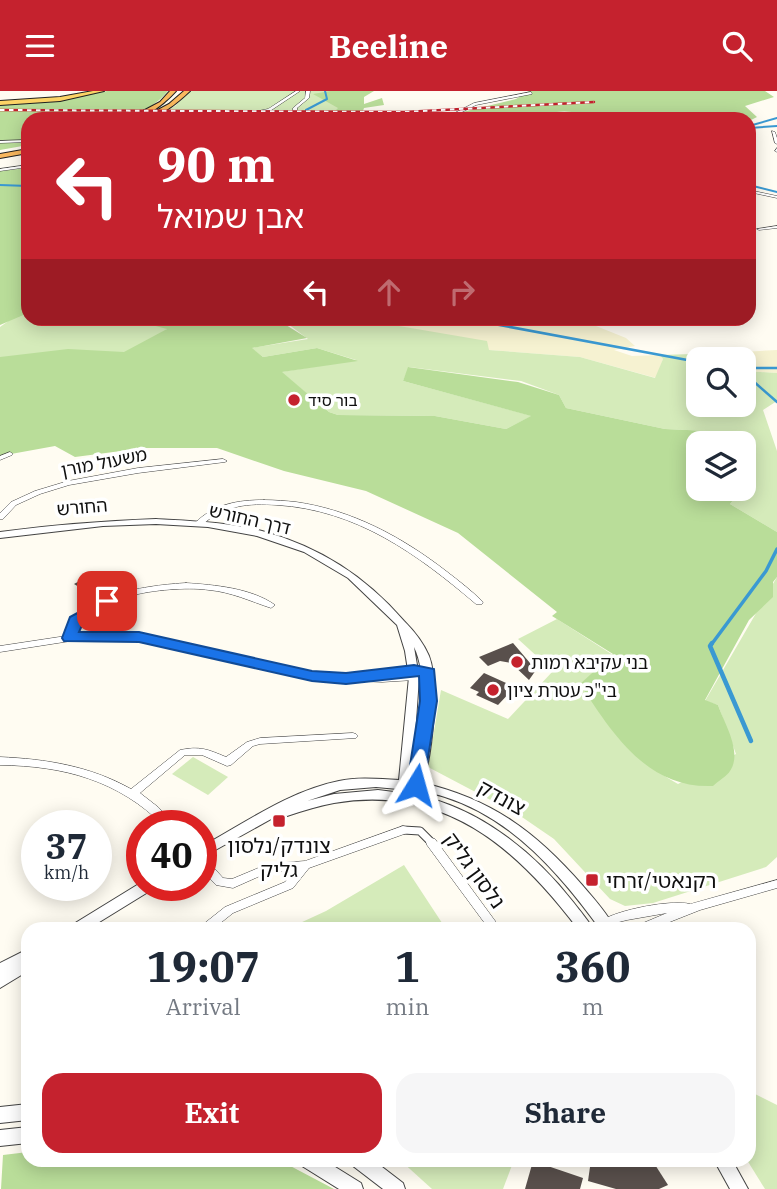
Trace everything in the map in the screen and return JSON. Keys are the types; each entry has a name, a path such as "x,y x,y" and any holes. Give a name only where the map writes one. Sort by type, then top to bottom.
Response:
{"highway":[{"path":"145,112 162,103 173,91"},
{"path":"158,112 171,105 187,91"},
{"path":"0,154 21,151"}],"main road":[{"path":"0,101 87,91"},
{"path":"0,101 50,100 101,91"}],"street":[{"path":"258,112 269,110 298,91"},
{"path":"295,112 295,108 307,98 308,91"},
{"path":"460,112 473,105 531,93"},
{"path":"773,132 777,143"},
{"path":"0,140 21,139"},
{"path":"0,170 21,167"},
{"path":"756,192 777,197"},
{"path":"759,229 777,227"},
{"path":"0,459 10,454"},
{"name":"משעול מורן","path":"0,517 4,509 19,498 76,482 133,471 223,461"},
{"path":"200,523 217,510 252,502 297,504 328,510 386,534 428,560 479,602"},
{"name":"דרך החורש","path":"167,521 200,523 268,536 323,558 371,592 398,620"},
{"name":"החורש","path":"0,535 72,525 167,521"},
{"path":"70,638 76,620 92,608 121,596 159,587 216,588 247,595 271,605"},
{"path":"398,620 422,646 428,673 428,701 406,797"},
{"path":"398,620 414,673 410,784"},
{"path":"0,649 70,638 139,637 270,669 346,678 428,673"},
{"path":"132,794 183,752 192,749 227,762 250,744 260,741 353,736"},
{"path":"0,761 32,761 72,768 132,794 152,810"},
{"name":"צונדק","path":"217,845 291,804 331,787 410,784 474,803 514,826 559,866 599,922"},
{"name":"צונדק","path":"265,820 293,809 341,799 406,797 465,815 501,836 544,875 581,922"},
{"name":"נלסון גליק","path":"217,879 226,885 268,868 305,865 402,830 420,831 490,922"},
{"name":"נלסון גליק","path":"214,922 229,910 289,885 305,865"},
{"path":"658,922 698,906 777,884"},
{"path":"88,922 126,899"},
{"path":"618,922 647,912 698,906"},
{"path":"0,970 21,959"},
{"path":"0,982 21,968"},
{"path":"0,1115 21,1113"},
{"path":"0,1138 21,1136"},
{"path":"319,1167 355,1189"},
{"path":"368,1167 397,1189"},
{"path":"726,1167 740,1189"}],"shaded area":[{"path":"397,326 596,326 626,338 635,346 614,350 632,356 660,355 663,359 656,378 580,357 489,350 430,332"},
{"path":"777,350 777,373 756,372 756,351"}],"green space":[{"path":"107,91 168,91 154,104 139,112 21,112 21,146 0,150 0,105 52,102"},
{"path":"190,91 330,91 339,107 336,112 164,112 175,106"},
{"path":"330,91 374,91 364,97 364,104 382,98 384,105 364,108 363,112 334,112 338,108 313,94"},
{"path":"529,91 765,91 774,97 745,106 752,112 463,112 516,99"},
{"path":"21,169 21,316 0,325 0,171"},
{"path":"21,312 21,326 169,326 148,351 0,372 0,327"},
{"path":"156,326 288,326 307,338 252,348 263,357 317,348 358,361 282,372 329,412 338,415 435,416 506,429 531,416 403,381 408,367 518,382 559,395 566,408 665,429 709,431 686,431 686,501 732,501 730,504 777,532 777,577 773,582 773,597 749,620 705,700 718,705 731,738 734,755 729,773 713,786 690,784 669,778 650,768 619,739 580,684 613,654 552,616 557,612 458,533 366,491 284,471 217,448 144,448 75,457 55,446 0,456 0,357 68,349 124,352 167,329"},
{"path":"291,326 399,326 487,341 489,350 580,357 655,378 663,359 660,355 686,354 686,417 756,417 756,372 777,373 777,401 763,410 777,451 777,532 730,504 732,501 756,501 756,431 665,429 566,408 559,395 521,381 409,367 403,381 532,416 506,429 435,416 338,415 329,412 281,372 356,360 317,348 263,357 251,348 308,339"},
{"path":"777,577 777,857 766,867 653,903 625,906 610,899 554,839 519,815 428,767 441,690 508,719 553,671 518,639 557,619 613,655 580,685 624,740 663,775 678,784 736,754 718,705 705,701"},
{"path":"193,757 228,777 208,795 172,774"},
{"path":"404,865 441,922 302,922"},
{"path":"756,1094 777,1105 777,1189 765,1189 751,1167 756,1167"},
{"path":"21,1153 21,1167 292,1167 334,1189 1,1189 3,1155"},
{"path":"408,1167 511,1167 503,1189 432,1189"}],"building":[{"path":"96,572 111,581 89,593 74,584"},
{"name":"בני עקיבא רמות","path":"513,643 536,670 529,680 511,663 500,661 488,666 479,657"},
{"name":"בי\"כ עטרת ציון","path":"484,673 515,687 498,705 476,695 479,692 470,688"},
{"path":"531,1167 551,1167 583,1178 580,1189 525,1189"},
{"path":"590,1167 656,1167 668,1185 659,1189 616,1189 588,1181"}],"waterway":[{"path":"306,110 327,99 325,91"},
{"path":"756,124 777,118"},
{"path":"756,128 777,126"},
{"path":"0,185 21,186"},
{"path":"756,187 777,192"},
{"path":"505,326 686,360"},
{"path":"756,368 777,368"},
{"path":"756,384 777,402"},
{"path":"711,645 766,571 777,549"},
{"path":"712,643 710,646 751,741"}],"railway":[{"path":"0,110 404,112 594,102"}],"place":[{"name":"בור סיד","path":"294,400"},
{"name":"בני עקיבא רמות","path":"517,662"},
{"name":"בי\"כ עטרת ציון","path":"493,690"},
{"name":"צונדק/נלסון גליק","path":"279,821"},
{"name":"רקנאטי/זרחי","path":"592,880"}],"route":[{"path":"107,601 76,620 70,638 100,635 139,637 230,660 312,676 346,678 414,670 428,673 428,701 416,785"}]}
